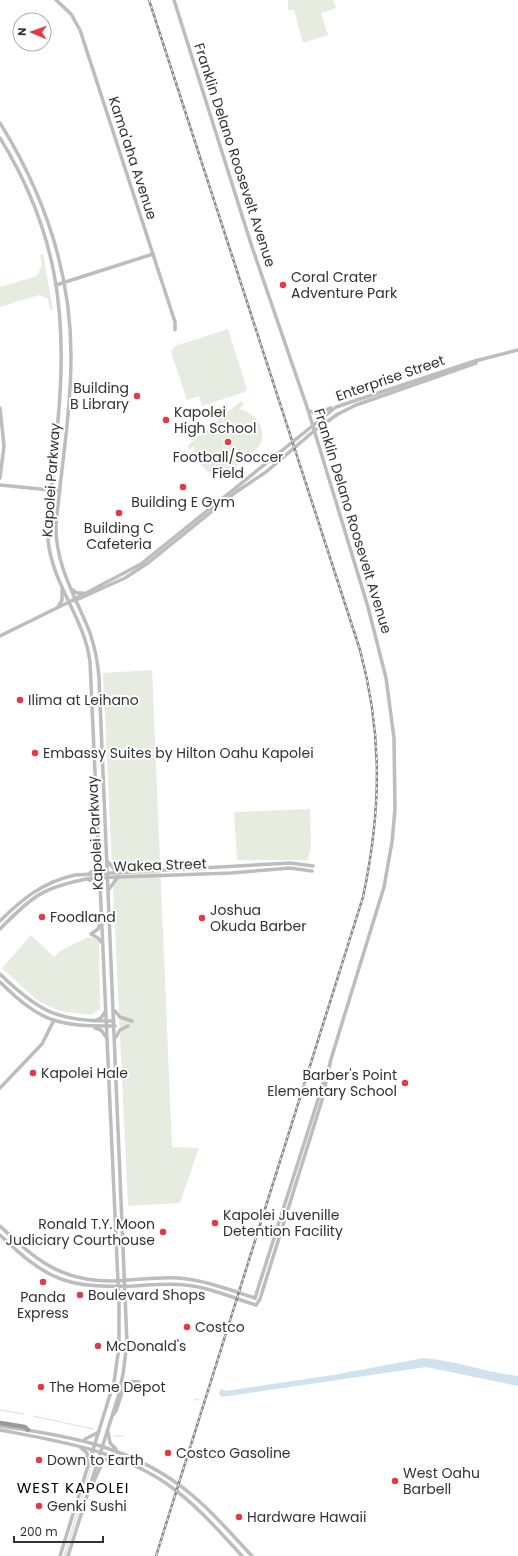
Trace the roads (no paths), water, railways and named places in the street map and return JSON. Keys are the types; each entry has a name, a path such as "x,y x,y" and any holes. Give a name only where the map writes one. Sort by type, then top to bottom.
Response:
{"highway":[{"path":"0,1422 25,1427 28,1430"}],"main road":[{"name":"Kama'aha Avenue","path":"56,0 71,14 80,30 175,322 175,330"},
{"name":"Franklin Delano Roosevelt Avenue","path":"174,0 252,247 308,410 366,600 380,654 392,716 396,779 394,827 385,881 256,1298 256,1305"},
{"name":"Kapolei Parkway","path":"0,123 22,160 40,198 54,238 64,283 70,329 71,368 56,525 57,543 61,563 69,587 89,632 98,664 109,890 126,1280 126,1354 121,1383 108,1431 68,1556"},
{"name":"Kapolei Parkway","path":"0,138 15,164 33,202 46,241 56,285 62,330 62,368 48,524 49,544 53,565 84,635 90,662 118,1281 119,1320 117,1363 109,1399 60,1556"},
{"path":"56,285 153,254"},
{"name":"Enterprise Street","path":"75,600 128,572 154,555 329,411 342,405 518,350"},
{"name":"Enterprise Street","path":"75,600 125,578 153,560 232,495 266,472 314,431 350,408 431,380 480,361"},
{"path":"308,410 311,413 316,413 342,405"},
{"path":"0,408 4,446 0,478"},
{"path":"306,438 313,437 316,439"},
{"path":"0,485 60,491"},
{"path":"57,608 62,600 62,587"},
{"path":"69,587 77,593 92,590"},
{"path":"0,636 75,600"},
{"path":"107,861 119,875 109,890"},
{"path":"88,873 95,869 99,862"},
{"name":"Wakea Street","path":"119,875 160,870 293,863 313,866"},
{"name":"Wakea Street","path":"0,921 24,899 42,886 68,877 88,873 160,876 290,868 312,871"},
{"name":"Wakea Street","path":"0,929 22,908 42,893 68,882 100,878 108,875"},
{"path":"87,879 96,883 100,889"},
{"path":"102,921 98,929 91,934 98,938 103,944"},
{"path":"102,933 110,933"},
{"path":"0,974 27,999 56,1015 71,1019 106,1024"},
{"path":"0,982 29,1008 54,1021 69,1025 92,1027 101,1030 107,1039"},
{"path":"114,1008 120,1017 132,1021"},
{"path":"93,1021 101,1018 106,1011"},
{"path":"0,1088 42,1044 56,1015"},
{"path":"92,1027 114,1024"},
{"path":"115,1038 120,1030 128,1026"},
{"name":"Franklin Delano Roosevelt Avenue","path":"256,1305 260,1299 318,1114 331,1059"},
{"path":"112,1156 120,1156"},
{"path":"0,1226 31,1255 50,1268 82,1279 118,1281 178,1278 201,1281 256,1298"},
{"path":"0,1234 27,1260 52,1276 81,1285 126,1286 178,1284 198,1287 256,1305"},
{"path":"178,1278 178,1284"},
{"path":"112,1416 118,1410 124,1386 130,1382 139,1382"},
{"path":"0,1426 82,1440 120,1452 161,1472 191,1494 219,1520 252,1556"},
{"path":"0,1430 78,1445 113,1457 153,1475 200,1511 242,1556"},
{"path":"82,1440 90,1438 99,1431"},
{"path":"108,1431 111,1445 120,1452"},
{"path":"78,1445 86,1453 87,1470"},
{"path":"90,1489 98,1475 103,1461 113,1457"}],"water":[{"path":"424,1358 518,1376 518,1386 426,1367 221,1397 219,1393 221,1389 226,1391 333,1375"}],"waterway":[{"path":"194,1400 199,1399"},
{"path":"0,1410 24,1414"},
{"path":"33,1416 93,1429"},
{"path":"114,1436 123,1436"}],"railway":[{"path":"149,0 360,650 373,712 377,774 373,834 363,897 156,1556"}],"place":[{"name":"Coral Crater Adventure Park","path":"283,285"},
{"name":"Building B Library","path":"137,396"},
{"name":"Kapolei High School","path":"166,420"},
{"name":"Football/Soccer Field","path":"228,442"},
{"name":"Building E Gym","path":"183,487"},
{"name":"Building C Cafeteria","path":"119,513"},
{"name":"Ilima at Leihano","path":"20,700"},
{"name":"Embassy Suites by Hilton Oahu Kapolei","path":"35,753"},
{"name":"Foodland","path":"42,917"},
{"name":"Joshua Okuda Barber","path":"202,918"},
{"name":"Kapolei Hale","path":"33,1073"},
{"name":"Barber's Point Elementary School","path":"405,1083"},
{"name":"Kapolei Juvenille Detention Facility","path":"215,1223"},
{"name":"Ronald T.Y. Moon Judiciary Courthouse","path":"163,1232"},
{"name":"Panda Express","path":"43,1282"},
{"name":"Boulevard Shops","path":"80,1295"},
{"name":"Costco","path":"187,1327"},
{"name":"McDonald's","path":"98,1346"},
{"name":"The Home Depot","path":"41,1387"},
{"name":"Costco Gasoline","path":"168,1453"},
{"name":"Down to Earth","path":"39,1460"},
{"name":"West Oahu Barbell","path":"395,1481"},
{"name":"Genki Sushi","path":"39,1506"},
{"name":"Hardware Hawaii","path":"239,1517"}],"district":[{"name":"WEST KAPOLEI","path":"73,1487"}]}
